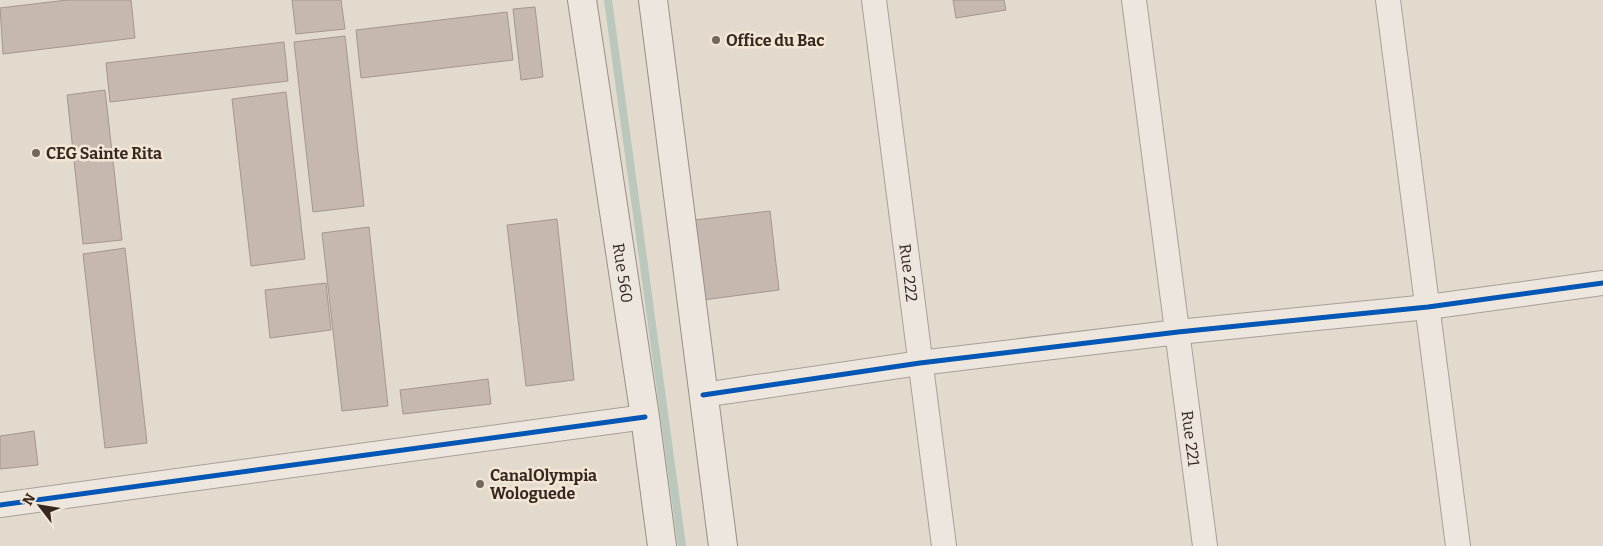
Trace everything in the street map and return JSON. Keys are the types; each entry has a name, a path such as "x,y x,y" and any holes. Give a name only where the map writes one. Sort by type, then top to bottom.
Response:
{"main road":[{"name":"Rue 560","path":"582,0 645,417 662,546"},
{"path":"653,0 723,546"}],"street":[{"name":"Rue 222","path":"874,0 944,546"},
{"name":"Rue 221","path":"1134,0 1205,546"},
{"path":"1388,0 1458,546"},
{"path":"703,395 920,363 1178,332 1428,307 1603,283"},
{"path":"0,504 645,417"}],"building":[{"path":"67,0 131,0 135,38 3,54 0,8"},
{"path":"292,0 341,0 345,29 296,34"},
{"path":"953,0 1004,0 1006,10 956,18"},
{"path":"535,7 543,77 521,80 513,9"},
{"path":"507,12 513,60 361,78 356,30"},
{"path":"345,36 364,206 313,212 294,42"},
{"path":"284,42 288,81 110,102 106,63"},
{"path":"105,90 122,240 83,244 67,95"},
{"path":"286,92 305,259 251,266 232,99"},
{"path":"770,211 779,290 703,300 694,220"},
{"path":"557,219 574,380 526,386 507,225"},
{"path":"369,227 388,406 342,411 322,233"},
{"path":"125,248 147,443 105,448 83,254"},
{"path":"326,283 331,330 270,338 265,290"},
{"path":"488,379 491,404 403,414 400,390"},
{"path":"34,431 38,465 0,469 0,436"}],"waterway":[{"path":"608,0 682,546"}],"cycle path":[{"path":"703,395 920,363 1178,332 1428,307 1603,283"},
{"path":"0,505 645,417"}],"place":[{"name":"Office du Bac","path":"716,40"},
{"name":"CEG Sainte Rita","path":"36,153"},
{"name":"CanalOlympia Wologuede","path":"480,484"}]}
